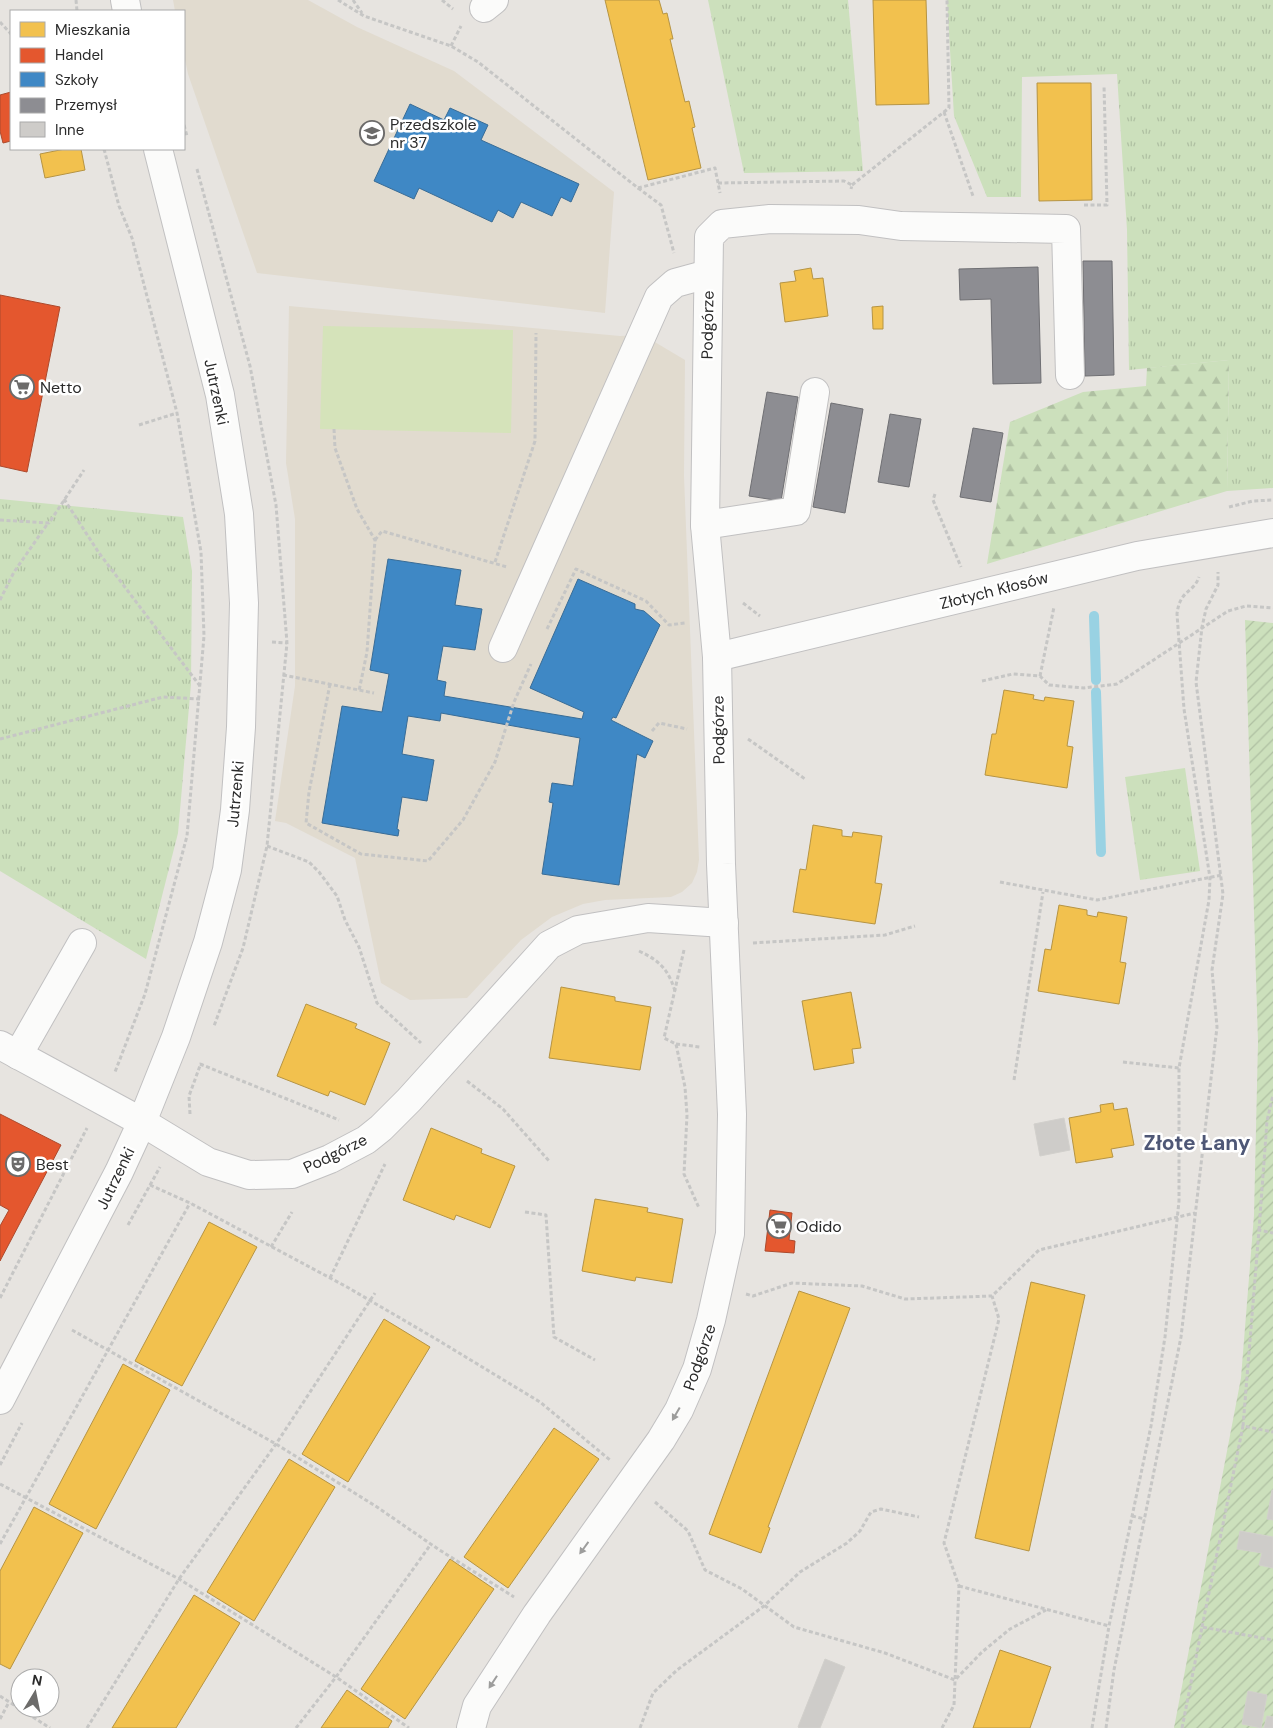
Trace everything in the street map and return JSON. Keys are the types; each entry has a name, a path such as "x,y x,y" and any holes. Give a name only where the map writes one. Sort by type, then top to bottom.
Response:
{"street":[{"name":"Jutrzenki","path":"0,1400 119,1172 142,1122 182,1018 208,942 227,870 236,801 244,603 239,514 220,395 158,150"},
{"name":"Podgórze","path":"471,1728 477,1706 536,1614 661,1440 679,1410 698,1369 730,1234 732,1114 724,923 717,656 705,525 695,278 709,237 722,224 770,218 860,220 901,226 1066,229 1070,376"},
{"path":"503,648 659,297 675,283 695,278"},
{"path":"705,525 796,511 815,392"},
{"name":"Złotych Kłosów","path":"717,656 1064,573 1205,543 1273,533"},
{"name":"Podgórze","path":"9,1050 142,1122 208,1162 249,1175 292,1174 330,1159 366,1140 381,1128 549,945 578,930 648,918 724,923"},
{"path":"9,1050 82,943"}],"path":[{"path":"338,0 364,16 451,46 478,62 661,205 695,278"},
{"path":"352,0 364,16"},
{"path":"854,196 850,190 852,186 949,108 947,0"},
{"path":"0,22 10,33"},
{"path":"1079,205 1107,204 1104,85"},
{"path":"944,112 973,197"},
{"path":"185,129 189,143"},
{"path":"104,150 119,206 132,238 177,413 201,552 204,636 187,836 146,994 115,1072"},
{"path":"195,162 250,366 276,505 286,643 266,846 242,948 213,1028"},
{"path":"638,188 715,168"},
{"path":"718,183 844,181 852,186"},
{"path":"359,691 367,652 375,540 382,531 495,562 535,441 536,333"},
{"path":"139,425 177,413"},
{"path":"334,429 335,448 357,509 375,540"},
{"path":"0,600 14,572 84,470"},
{"path":"934,494 933,500 958,562"},
{"path":"64,499 99,553 201,686"},
{"path":"0,520 49,522"},
{"path":"1106,1728 1114,1670 1181,1337 1217,1028 1212,970 1223,894 1222,875 1196,682 1202,627 1206,610 1218,585 1205,543"},
{"path":"1092,1728 1109,1626 1151,1426 1165,1337 1177,1216 1179,1068 1209,900 1210,878 1184,709 1179,644 1179,602 1184,593 1192,588 1199,578 1205,543"},
{"path":"546,632 576,569 646,601 669,625 693,622"},
{"path":"1040,676 1056,600"},
{"path":"742,601 759,615 767,618"},
{"path":"982,681 1013,674 1040,676 1049,685 1084,688 1117,684 1228,611 1246,606 1273,608"},
{"path":"330,684 308,792 306,823 361,854 428,861 463,820 496,762 514,702 534,658"},
{"path":"283,675 374,693"},
{"path":"0,739 163,697 200,699"},
{"path":"652,731 659,723 691,730"},
{"path":"763,751 805,779"},
{"path":"266,846 309,862 319,872 337,896 370,976 377,1004 423,1044"},
{"path":"1000,882 1043,892 1096,900 1222,875"},
{"path":"1014,1080 1043,892"},
{"path":"690,921 676,991 664,1038 676,1044 680,1061 687,1115 684,1174 701,1214"},
{"path":"750,943 885,936 915,926"},
{"path":"635,949 652,958 670,973 676,991"},
{"path":"192,1117 188,1111 189,1096 204,1055"},
{"path":"1123,1062 1179,1068"},
{"path":"200,1064 340,1121"},
{"path":"476,1088 503,1109 549,1161"},
{"path":"1182,1728 1243,1426 1267,1121 1273,1095"},
{"path":"0,1298 87,1128"},
{"path":"330,1278 388,1158"},
{"path":"150,1185 190,1203 370,1300 540,1402 613,1462"},
{"path":"0,1544 190,1203"},
{"path":"271,1247 292,1212"},
{"path":"525,1212 546,1215 554,1337 595,1360"},
{"path":"753,1296 792,1283 862,1286 905,1300 992,1296 1039,1250 1195,1213"},
{"path":"1259,1230 1273,1232"},
{"path":"87,1728 179,1579 276,1444 375,1294"},
{"path":"942,1728 954,1705 959,1586 944,1543 999,1319 992,1296"},
{"path":"72,1330 276,1444 370,1502 430,1544 518,1600"},
{"path":"1243,1426 1273,1432"},
{"path":"632,1481 688,1531 705,1570 742,1589 794,1627 885,1653 955,1680"},
{"path":"0,1484 179,1579 316,1667 336,1677 409,1728"},
{"path":"640,1728 653,1693 677,1670 764,1606 800,1572 847,1543 860,1531 871,1512 881,1509 919,1517"},
{"path":"1132,1516 1145,1519"},
{"path":"296,1728 336,1677 430,1544"},
{"path":"959,1586 1109,1626"},
{"path":"955,1680 982,1652 1010,1629 1046,1610"},
{"path":"1202,1627 1273,1640"},
{"path":"0,1696 50,1728"},
{"path":"0,1719 9,1702"}],"shaded area":[{"name":"Przedszkole nr 37","path":"173,0 308,0 357,27 454,71 614,192 605,313 257,273 188,74 185,60 185,10 175,10"},
{"path":"289,306 620,336 643,335 685,360 684,476 699,860 697,872 692,883 682,892 671,897 605,900 583,904 552,917 521,940 467,998 410,1000 381,983 355,858 286,823 275,821 295,686 295,519 286,463"}],"green space":[{"path":"708,0 848,0 863,171 744,173"},
{"path":"947,0 1273,0 1273,488 1227,491 1229,360 1129,370 1127,230 1117,74 1022,77 1021,197 987,197 954,116"},
{"path":"323,326 513,330 511,433 320,429"},
{"path":"1229,360 1227,491 987,564 1010,422 1083,392 1146,386 1147,368"},
{"path":"0,499 183,517 192,571 191,684 178,833 146,959 0,871"},
{"path":"1245,620 1273,623 1273,1728 1174,1728 1241,1378 1254,1215 1258,1042"},
{"path":"1185,768 1200,871 1140,880 1125,777"}],"building: Mieszkania":[{"path":"605,0 659,0 663,14 667,13 673,39 670,39 685,102 689,101 695,127 692,128 701,168 648,180"},
{"path":"873,0 926,0 929,104 876,105"},
{"path":"1037,83 1091,83 1092,200 1039,201"},
{"path":"60,150 81,150 85,170 45,178 40,154"},
{"path":"811,268 813,279 823,278 828,316 785,322 780,283 796,281 794,271"},
{"path":"883,306 883,329 873,329 872,307"},
{"path":"1004,690 1034,695 1033,699 1044,701 1045,697 1074,701 1067,746 1073,747 1067,788 985,775 992,734 996,734"},
{"path":"813,825 842,830 842,836 852,837 853,832 882,836 875,883 882,884 875,924 793,912 800,869 806,870"},
{"path":"1059,905 1087,910 1087,915 1097,917 1098,912 1127,917 1120,962 1126,963 1119,1004 1038,991 1045,949 1051,950"},
{"path":"561,987 615,997 615,1001 651,1007 640,1070 549,1058"},
{"path":"851,992 861,1048 852,1049 854,1063 814,1070 802,1001"},
{"path":"306,1004 357,1024 355,1028 390,1043 365,1105 330,1091 328,1096 277,1076"},
{"path":"1113,1103 1114,1110 1127,1108 1134,1145 1111,1149 1113,1157 1076,1163 1069,1118 1101,1112 1100,1105"},
{"path":"431,1128 482,1149 481,1153 515,1166 490,1228 456,1215 454,1220 403,1200"},
{"path":"595,1199 648,1208 647,1212 683,1219 672,1283 636,1277 635,1281 582,1271"},
{"path":"209,1222 257,1247 182,1386 135,1361"},
{"path":"1031,1282 1085,1295 1029,1551 975,1538"},
{"path":"799,1291 850,1308 768,1527 770,1528 761,1553 709,1534"},
{"path":"384,1319 430,1347 348,1482 302,1454"},
{"path":"123,1364 170,1390 96,1529 49,1504"},
{"path":"554,1428 599,1459 508,1588 464,1557"},
{"path":"289,1459 335,1487 254,1621 207,1592"},
{"path":"34,1507 83,1533 10,1669 0,1664 0,1571"},
{"path":"450,1559 494,1589 405,1719 361,1689"},
{"path":"194,1595 240,1623 176,1728 112,1728"},
{"path":"1000,1650 1051,1667 1030,1728 973,1728"},
{"path":"347,1690 392,1721 388,1728 321,1728"}],"building: Handel":[{"path":"10,92 10,141 3,143 0,131 0,95"},
{"name":"Netto","path":"0,295 60,307 27,472 0,466"},
{"path":"0,1114 61,1145 0,1261 0,1226 9,1210 0,1205"},
{"name":"Odido","path":"770,1210 792,1213 789,1240 795,1241 794,1253 765,1251"}],"building: Szkoły":[{"path":"410,104 444,120 450,108 488,125 481,140 579,184 571,202 561,197 552,216 521,202 513,218 498,210 492,222 419,188 414,199 374,181"},
{"path":"388,559 461,570 455,605 482,609 475,650 443,646 437,680 446,682 444,696 582,719 584,712 530,688 578,579 635,604 635,609 644,611 660,625 616,718 613,717 611,720 653,741 645,758 637,754 619,885 542,874 553,803 549,802 552,783 573,786 580,738 441,713 440,721 408,716 402,754 434,760 427,801 402,797 397,829 399,830 398,836 322,823 342,706 382,712 389,674 370,670"}],"building: Przemysł":[{"path":"1083,261 1112,261 1114,375 1085,376"},
{"path":"1038,267 1041,383 993,384 991,299 960,300 959,269"},
{"path":"767,392 798,397 781,501 749,496"},
{"path":"831,403 863,409 845,513 813,507"},
{"path":"890,414 921,419 909,487 878,482"},
{"path":"973,428 1003,433 991,502 960,497"}],"building: Inne":[{"path":"1064,1118 1070,1150 1040,1156 1034,1124"},
{"path":"1273,1490 1273,1520 1267,1519"},
{"path":"1240,1531 1273,1537 1273,1568 1259,1565 1262,1553 1237,1549"},
{"path":"825,1659 845,1667 820,1728 799,1728 798,1727"},
{"path":"1248,1691 1267,1695 1261,1728 1242,1724"},
{"path":"1267,1716 1273,1717 1273,1728 1264,1728"}],"waterway":[{"path":"1094,616 1096,680"},
{"path":"1096,692 1101,852"}],"place":[{"name":"Przedszkole nr 37","path":"372,133"},
{"name":"Netto","path":"22,387"},
{"name":"Best","path":"18,1164"},
{"name":"Odido","path":"779,1226"}],"district":[{"name":"Złote Łany","path":"1197,1143"}]}
